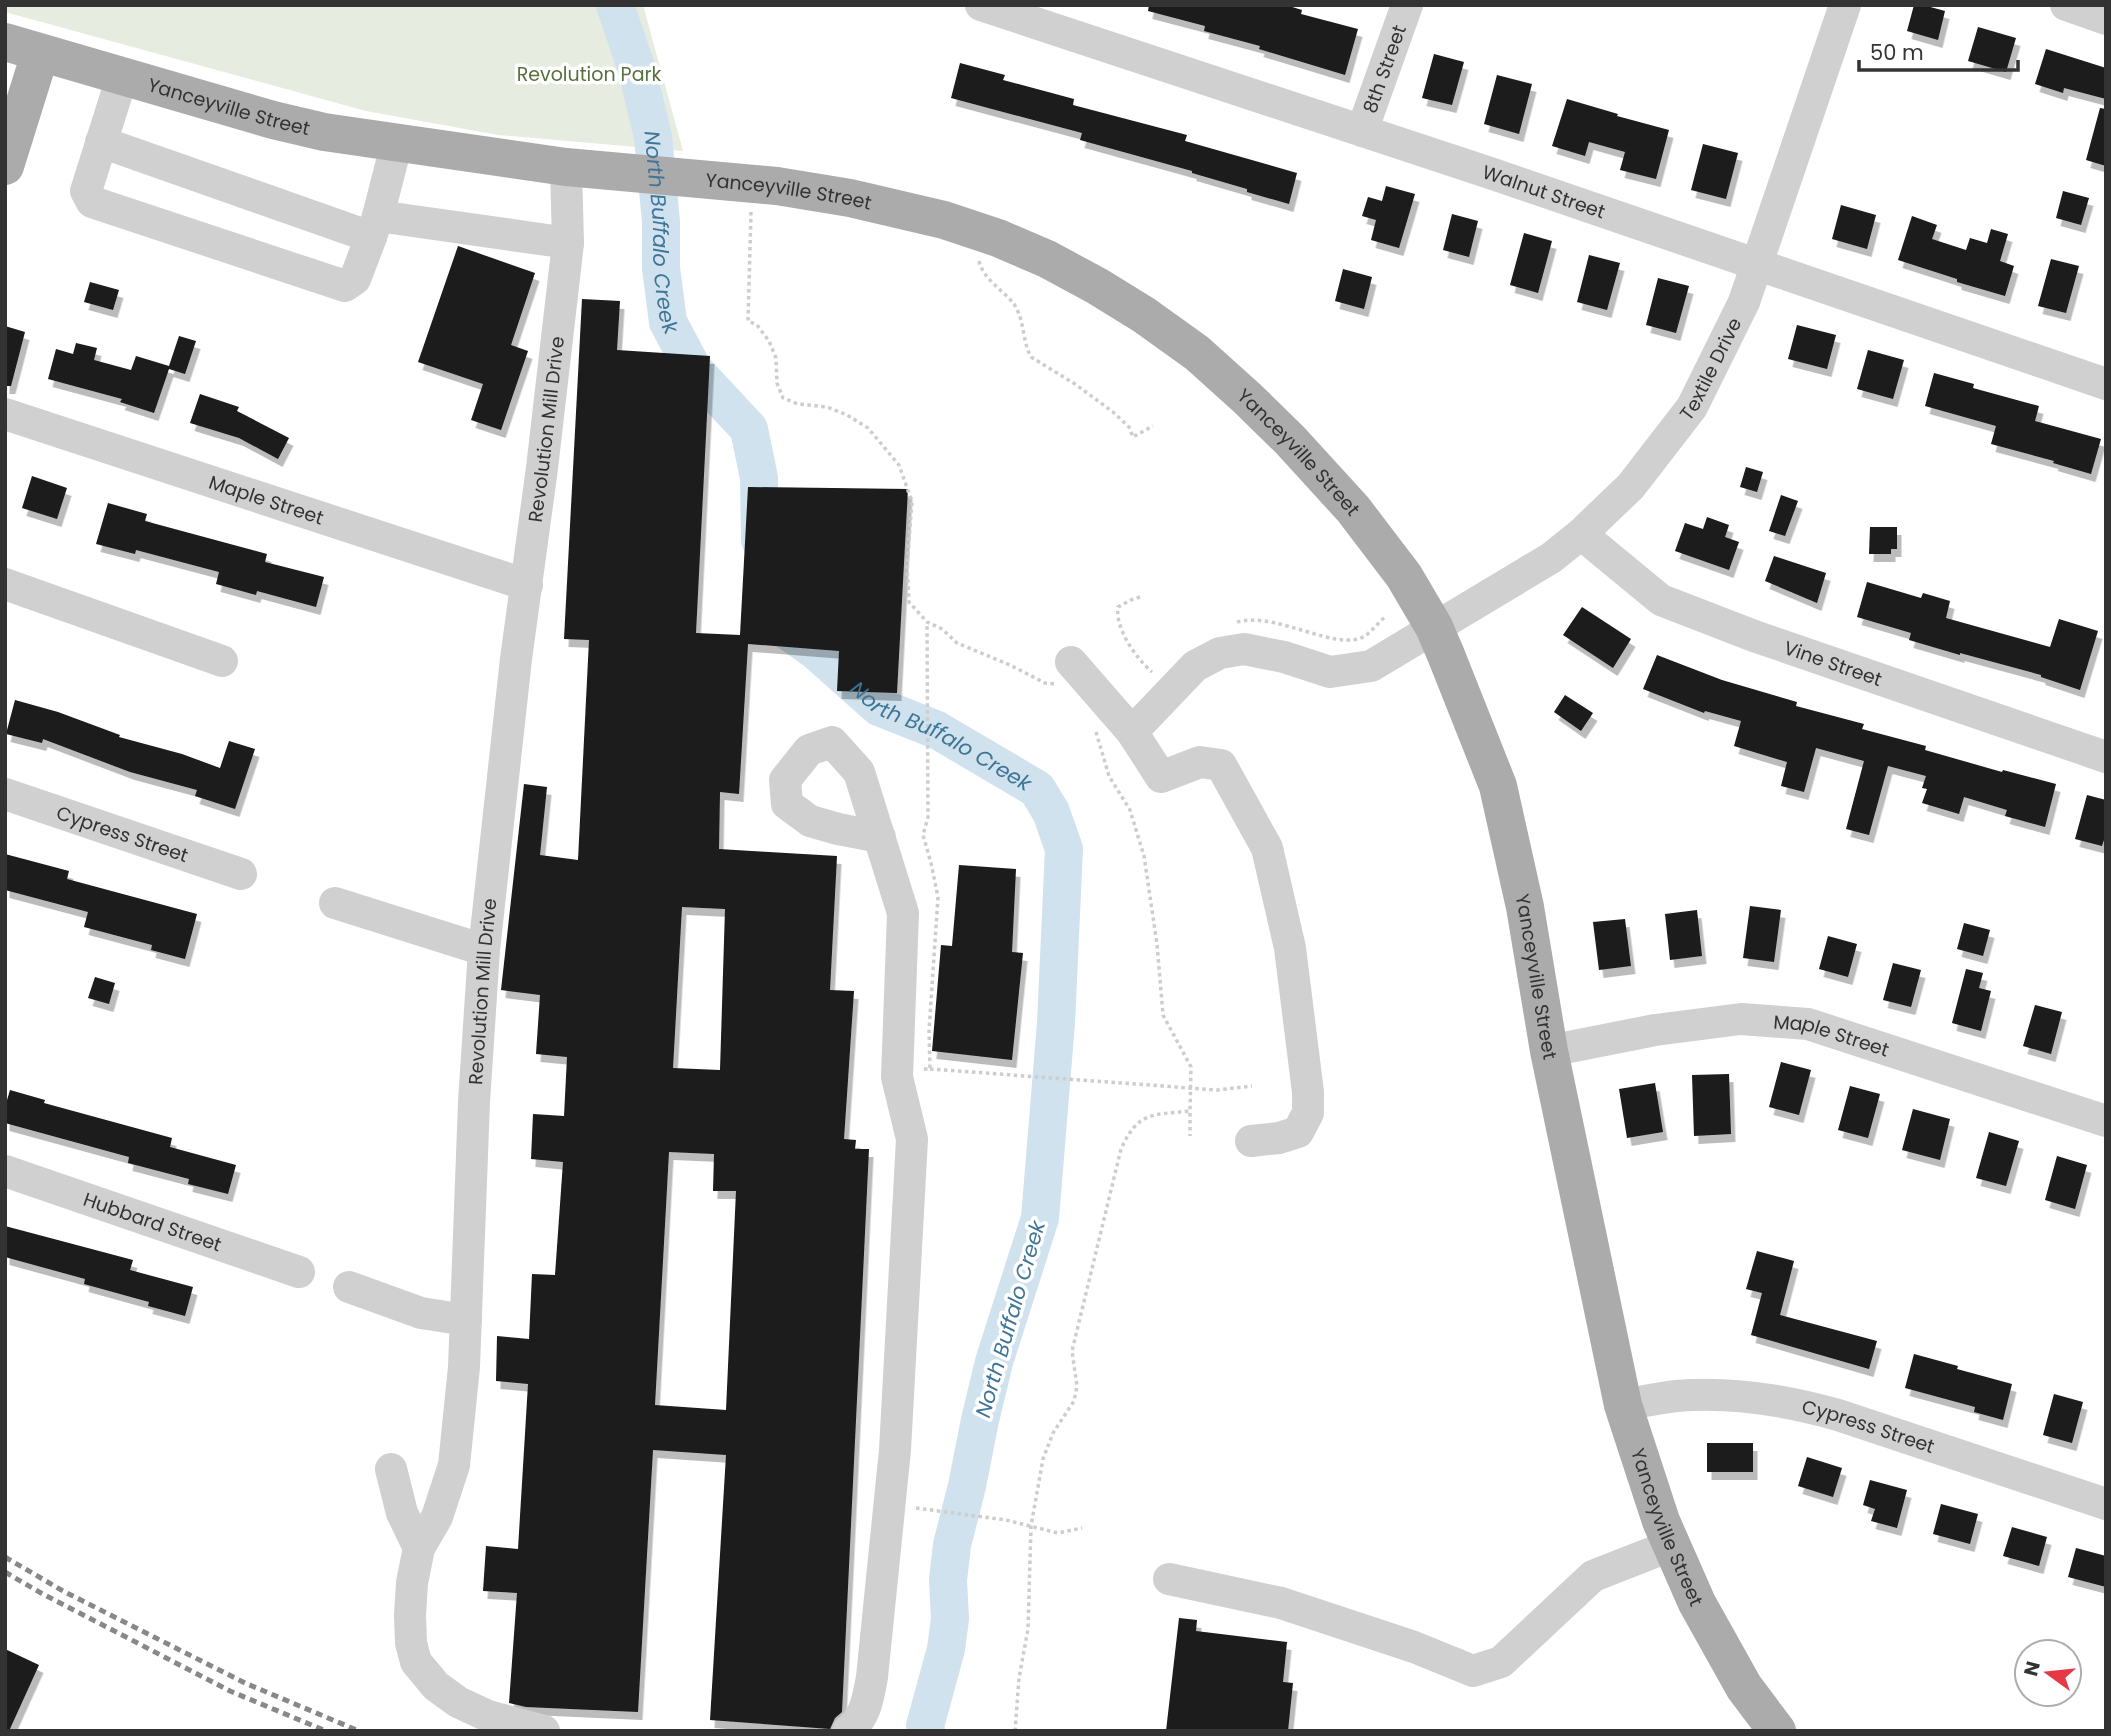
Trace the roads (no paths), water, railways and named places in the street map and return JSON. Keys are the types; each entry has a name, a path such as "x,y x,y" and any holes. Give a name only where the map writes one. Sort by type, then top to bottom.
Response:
{"main road":[{"name":"Yanceyville Street","path":"22,48 273,121 324,132 580,168 806,190 943,220 998,238 1047,259 1097,286 1197,353 1247,398 1353,509 1405,576 1434,627 1498,786 1525,906 1549,1051 1623,1405 1661,1521 1697,1603 1744,1687 1777,1731"},
{"path":"5,166 22,48"}],"street":[{"name":"Walnut Street","path":"981,5 1493,174 2106,384"},
{"name":"8th Street","path":"1362,131 1407,5"},
{"name":"Textile Drive","path":"1132,732 1195,666 1220,653 1244,649 1284,657 1330,673 1371,666 1552,558 1631,486 1692,407 1744,302 1845,5"},
{"path":"2066,5 2106,19"},
{"path":"122,77 86,191 92,202 345,286 355,279 375,226 397,142"},
{"path":"101,142 375,226 568,243"},
{"name":"Revolution Mill Drive","path":"544,1731 488,1716 458,1702 436,1686 416,1662 411,1643 410,1615 412,1583 419,1548 438,1517 454,1465 464,1367 474,1102 484,950 516,659 542,468 568,243 580,168"},
{"name":"Maple Street","path":"5,414 527,585"},
{"name":"Vine Street","path":"1581,534 1661,600 1754,636 2106,757"},
{"path":"5,584 222,661"},
{"path":"1068,674 1110,707 1132,732 1161,777 1200,762 1221,765 1267,848 1290,948 1308,1091 1308,1113 1298,1132 1279,1138 1251,1141"},
{"name":"Cypress Street","path":"5,794 241,874"},
{"path":"848,1731 857,1724 867,1706 881,1597 895,1450 912,1139 897,1077 903,913 880,837"},
{"path":"335,904 484,950"},
{"name":"Maple Street","path":"1549,1051 1655,1030 1741,1019 1808,1024 2106,1122"},
{"name":"Hubbard Street","path":"5,1171 299,1272"},
{"path":"349,1287 421,1313 466,1320"},
{"name":"Cypress Street","path":"1623,1405 1677,1396 1750,1396 1795,1402 2106,1504"},
{"path":"391,1469 402,1513 419,1548"},
{"path":"1169,1579 1281,1603 1414,1647 1473,1671 1501,1662 1593,1576 1672,1545"}],"waterway":[{"name":"North Buffalo Creek","path":"615,5 637,70 653,137 661,222 661,268 668,322 693,369 749,429 759,478 760,540"},
{"name":"North Buffalo Creek","path":"771,619 816,651 879,707 937,730 1037,789 1051,812 1064,849 1056,1023 1040,1218 994,1362 952,1545 948,1580 950,1619 946,1649 925,1726 926,1731"}],"railway":[{"path":"5,1557 63,1591 245,1683 359,1731"},
{"path":"5,1572 230,1691 326,1731"}],"park label":[{"name":"Revolution Park","path":"589,74"}]}
